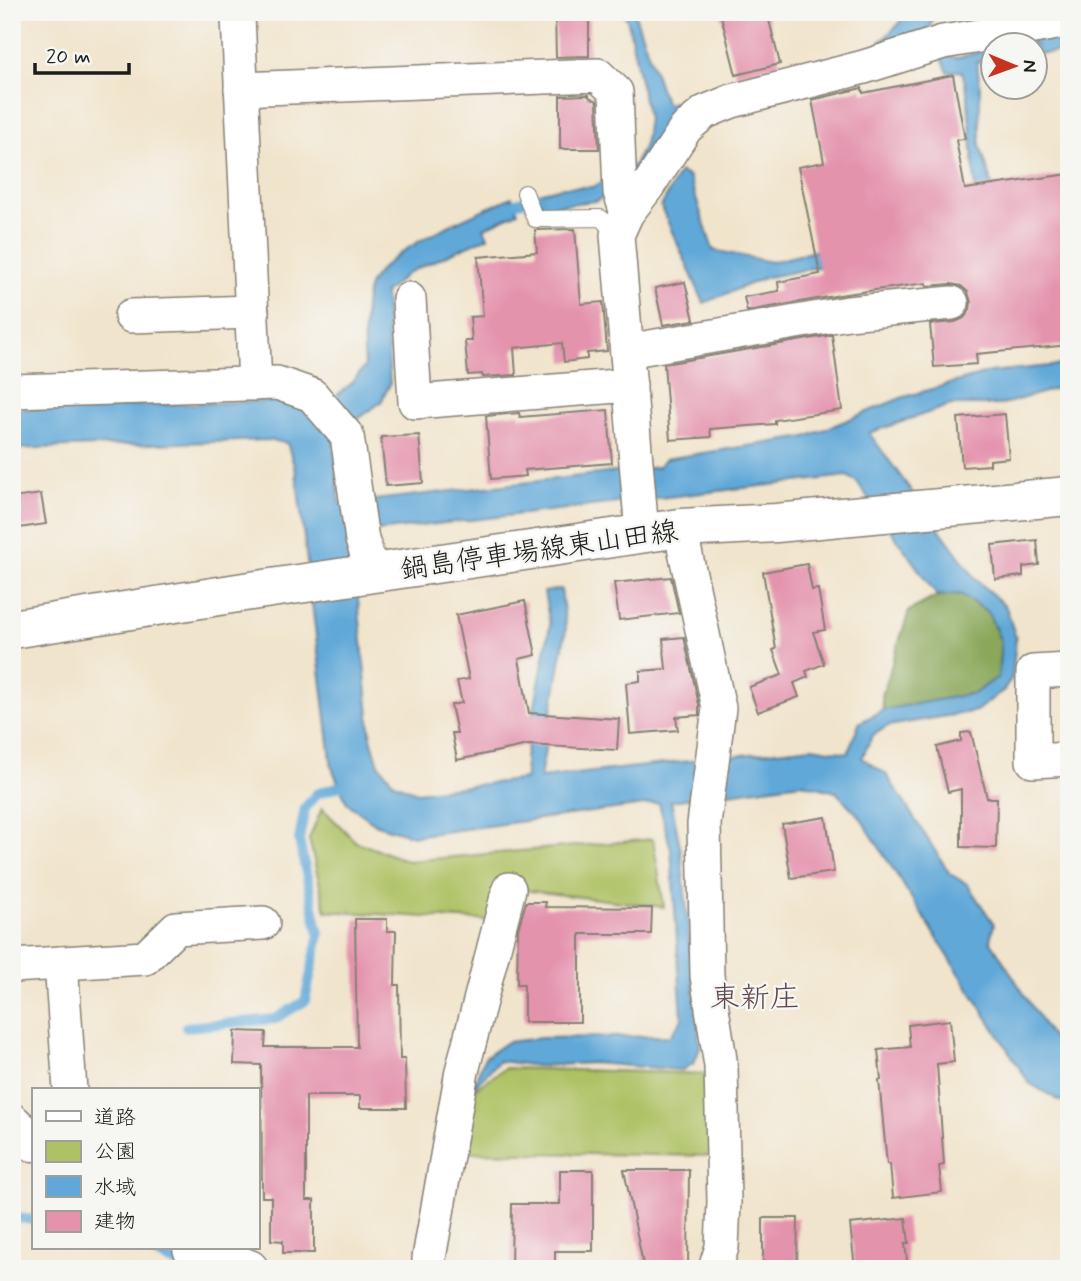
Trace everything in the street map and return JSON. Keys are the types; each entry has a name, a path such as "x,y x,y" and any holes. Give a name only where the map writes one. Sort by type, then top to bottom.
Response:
{"main road":[{"name":"鍋島停車場線東山田線","path":"12,629 303,582 366,562 641,520 680,527 776,523 1069,496"},
{"path":"12,1123 32,1141"},
{"path":"198,1250 250,1269"}],"street":[{"path":"238,17 254,383"},
{"path":"631,194 686,128 705,112 935,45 1069,21"},
{"path":"241,89 598,75 616,92 631,194 627,351 641,520"},
{"path":"409,299 415,402 630,385"},
{"path":"627,351 848,313 952,303"},
{"path":"131,316 252,312"},
{"path":"12,391 277,383 312,395 347,436 366,562"},
{"path":"680,527 719,708 704,824 708,976 721,1066 724,1202 722,1247 715,1269"},
{"path":"1069,670 1033,672 1033,761 1069,760"},
{"path":"429,1269 462,1071 509,889"},
{"path":"12,966 145,958 176,928 263,923"},
{"path":"61,963 70,1088"}],"lane":[{"path":"527,200 535,219 601,218 631,194"}],"green space":[{"path":"960,594 988,612 1001,642 998,677 975,693 883,710 882,695 909,611 937,596"},
{"path":"322,808 356,842 408,861 653,839 664,907 522,890 494,921 326,911 309,839"},
{"path":"505,1068 711,1074 715,1156 458,1152 466,1095"}],"water":[{"path":"623,12 634,12 666,105 691,95 694,102 637,178 596,201 542,207 538,193 562,187 593,187 634,165 644,146 648,119 628,22"},
{"path":"902,12 934,12 930,30 877,45 899,24"},
{"path":"1069,34 1069,51 1050,53 1050,37"},
{"path":"979,52 977,62 980,145 1003,221 846,261 764,278 704,303 661,207 679,172 689,177 713,250 771,262 963,214 977,206 967,91 962,71 948,72 941,57 948,55 957,58"},
{"path":"512,197 518,212 484,228 488,237 409,272 385,293 390,384 381,402 333,438 340,504 658,467 665,459 806,437 901,398 990,372 1069,364 1069,385 1000,405 951,405 869,433 976,579 1006,607 1016,638 1012,678 1004,690 976,711 888,726 872,736 862,758 886,774 950,874 967,884 994,924 990,940 1052,1038 1069,1054 1069,1103 1060,1101 1029,1083 860,817 836,792 802,783 671,801 681,851 700,1048 694,1063 682,1070 592,1063 539,1066 499,1061 471,1090 485,1057 507,1042 541,1038 670,1036 682,1019 671,850 659,803 413,836 377,825 347,803 332,768 296,472 287,443 267,440 12,449 12,409 278,401 314,413 352,383 365,366 366,297 372,280 383,267 437,232","holes":["847,476 857,482 937,596 960,594 988,612 1001,642 998,677 975,693 883,710 859,723 848,753 812,747 540,778 566,629 561,589 544,592 550,625 525,758 526,779 417,792 394,783 379,764 371,738 352,534"]}],"building":[{"path":"720,12 767,12 780,64 736,75"},
{"path":"589,14 589,56 556,57 555,15"},
{"path":"953,75 965,139 956,140 965,189 1069,174 1069,345 976,354 977,364 934,367 930,324 955,322 964,318 970,310 968,292 961,286 951,284 927,286 926,283 747,311 744,297 779,291 778,282 820,274 798,167 824,162 812,100 862,88 863,93"},
{"path":"589,95 597,101 599,149 560,149 560,96"},
{"path":"575,229 581,304 603,302 607,351 587,353 587,359 564,362 562,343 514,348 516,375 468,375 465,341 472,341 470,317 483,316 478,257 537,252 535,230"},
{"path":"685,282 694,320 663,325 655,288"},
{"path":"832,335 842,410 775,420 775,424 710,429 711,437 670,440 664,364"},
{"path":"608,410 612,463 525,470 526,476 491,479 486,416 519,413 520,417"},
{"path":"1005,414 1009,458 990,460 990,465 962,467 958,418"},
{"path":"419,435 423,483 386,486 381,437"},
{"path":"41,494 46,524 12,529 12,498"},
{"path":"1037,540 1039,565 1023,567 1023,576 995,579 992,545"},
{"path":"807,564 812,590 818,589 825,630 813,632 824,664 806,671 808,677 794,683 799,697 758,712 749,687 782,675 773,650 776,649 763,572"},
{"path":"671,577 679,613 619,620 614,583"},
{"path":"525,601 536,655 519,659 529,713 619,719 617,750 528,745 457,760 452,733 457,733 451,705 462,703 457,681 469,679 456,615"},
{"path":"684,637 699,715 676,717 678,730 630,734 626,683 640,681 640,671 666,669 663,639"},
{"path":"971,732 987,798 997,798 996,848 961,847 961,789 948,792 937,747 961,741 961,733"},
{"path":"826,817 834,872 791,878 782,824"},
{"path":"526,902 546,902 545,907 652,908 651,934 580,934 580,1022 524,1022 524,984 517,984 518,929"},
{"path":"355,919 387,919 387,931 396,931 395,985 399,985 400,1059 405,1059 406,1108 360,1108 360,1096 306,1096 306,1200 314,1200 314,1253 283,1253 283,1241 271,1240 271,1197 262,1197 261,1065 234,1064 235,1031 266,1032 265,1047 357,1047"},
{"path":"950,1020 954,1062 937,1064 944,1165 939,1166 942,1192 893,1198 890,1164 887,1164 878,1050 910,1047 908,1025"},
{"path":"560,1170 593,1170 593,1251 555,1251 555,1269 511,1269 512,1204 560,1204"},
{"path":"624,1170 689,1170 688,1269 644,1269"},
{"path":"763,1218 798,1218 797,1269 763,1269"},
{"path":"906,1218 908,1269 855,1269 850,1224"}],"waterway":[{"path":"515,203 539,197"},
{"path":"186,1027 275,1019 305,1001 319,934 299,840 305,808 316,794 352,782"},
{"path":"12,1217 32,1220"},
{"path":"147,1250 188,1269"}],"district":[{"name":"東新庄","path":"755,997"}]}
